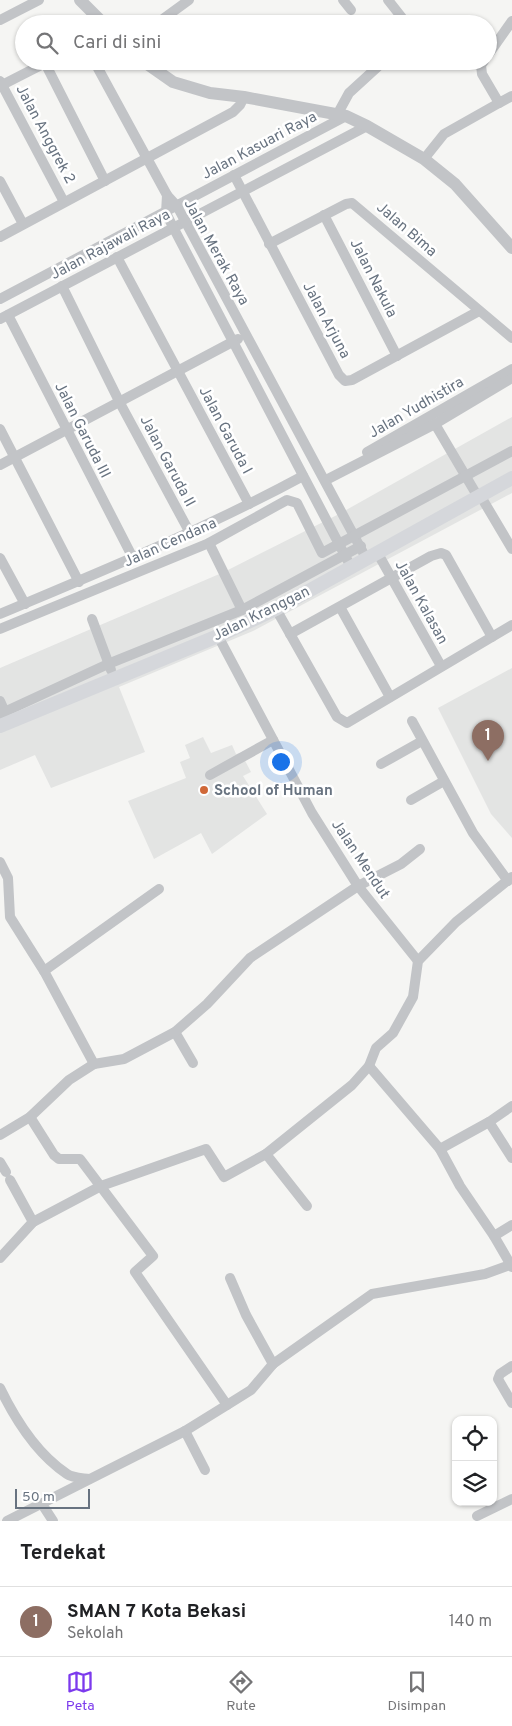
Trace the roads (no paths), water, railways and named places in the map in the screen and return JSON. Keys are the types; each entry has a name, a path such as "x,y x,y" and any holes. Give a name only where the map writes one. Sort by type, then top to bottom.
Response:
{"main road":[{"name":"Jalan Kranggan","path":"0,726 218,636 276,609 348,561 512,478"}],"street":[{"path":"0,20 39,0"},
{"path":"80,0 95,15"},
{"path":"168,15 189,0"},
{"path":"343,0 351,10"},
{"path":"388,0 400,15"},
{"path":"497,43 512,22"},
{"path":"1,84 30,70"},
{"path":"51,70 105,181"},
{"path":"99,70 167,196"},
{"path":"156,70 173,82 210,93 244,97 342,116 367,126 424,159 455,184 512,248"},
{"path":"342,116 348,93 374,70"},
{"path":"482,70 482,74 500,103"},
{"name":"Jalan Anggrek 2","path":"1,84 64,202"},
{"path":"424,159 444,134 512,96"},
{"path":"0,236 233,112 240,105 244,97"},
{"name":"Jalan Kasuari Raya","path":"0,300 166,213 342,116"},
{"name":"Jalan Rajawali Raya","path":"4,317 242,190 367,126"},
{"name":"Jalan Arjuna","path":"234,175 341,378 352,380 479,311"},
{"path":"0,181 23,224"},
{"name":"Jalan Merak Raya","path":"167,196 177,206 245,336 356,536 368,552"},
{"name":"Jalan Merak Raya","path":"167,196 166,213 173,228 348,561"},
{"name":"Jalan Bima","path":"270,244 349,203 358,206 512,338"},
{"name":"Jalan Nakula","path":"324,215 397,356"},
{"name":"Jalan Garuda I","path":"117,257 249,504"},
{"name":"Jalan Garuda II","path":"62,286 120,403 190,533"},
{"name":"Jalan Garuda III","path":"4,317 133,558"},
{"path":"0,465 120,403 177,370 245,336"},
{"name":"Jalan Yudhistira","path":"335,470 512,369"},
{"path":"326,480 435,424 512,378"},
{"path":"435,424 512,549"},
{"path":"0,429 79,582"},
{"path":"339,544 467,477 512,451"},
{"path":"0,614 79,582 190,533 303,476"},
{"name":"Jalan Cendana","path":"0,629 209,543 289,500 297,503 322,553 339,544"},
{"path":"209,543 242,610"},
{"name":"Jalan Kalasan","path":"368,552 391,578 441,666"},
{"path":"290,634 431,556 441,553 446,555 492,637"},
{"path":"0,558 25,604"},
{"path":"0,700 2,713 108,664 242,610 348,561"},
{"path":"340,607 390,697"},
{"path":"276,609 340,720 347,723 512,625"},
{"path":"92,619 114,678"},
{"name":"Jalan Mendut","path":"218,636 312,813 358,886 418,961"},
{"path":"0,1258 33,1222 101,1186 206,1149 224,1176 228,1177 266,1154 352,1085 369,1066 376,1048 393,1032 414,998 418,961 456,922 510,879 473,833 412,721"},
{"path":"210,775 272,740"},
{"path":"381,764 422,741"},
{"path":"411,800 444,781"},
{"path":"0,1135 30,1117 69,1080 94,1064 124,1059 175,1032 207,1004 250,958 358,886 401,864 420,849"},
{"path":"0,862 8,878 10,917 44,971 94,1064"},
{"path":"44,971 159,889"},
{"path":"175,1032 193,1063"},
{"path":"6,1521 185,1431 251,1390 273,1364 372,1294 485,1274 511,1266 494,1236 460,1186 440,1149 369,1066"},
{"path":"440,1149 489,1122 512,1106"},
{"path":"30,1117 54,1155 59,1159 80,1159 153,1256 135,1272 227,1404"},
{"path":"489,1122 512,1158"},
{"path":"266,1154 307,1206"},
{"path":"0,1162 33,1222"},
{"path":"494,1236 512,1225"},
{"path":"230,1278 246,1315 273,1364"},
{"path":"512,1366 500,1374 498,1379 512,1403"},
{"path":"0,1388 9,1408 29,1438 68,1475 89,1479"},
{"path":"185,1431 205,1470"},
{"path":"477,1516 512,1498"},
{"path":"42,1504 53,1521"}],"place":[{"name":"SMAN 7 Kota Bekasi","path":"488,761"},
{"name":"School of Human","path":"204,790"}]}
